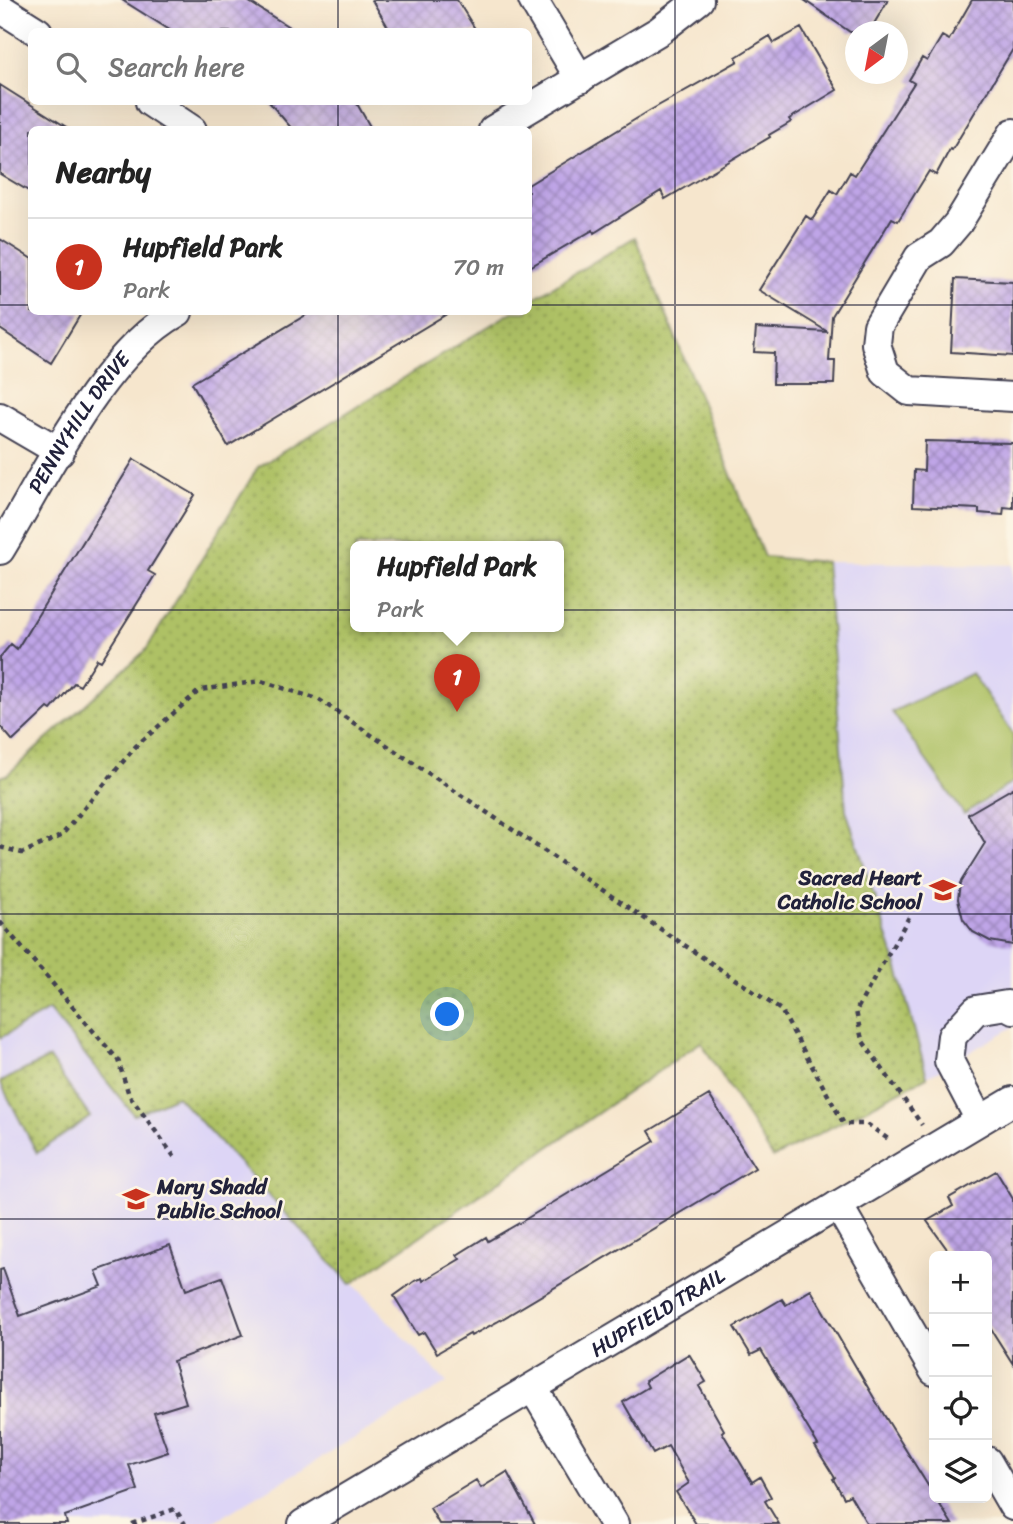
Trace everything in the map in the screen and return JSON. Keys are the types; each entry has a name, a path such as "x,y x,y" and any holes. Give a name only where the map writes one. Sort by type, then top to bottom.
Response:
{"street":[{"path":"533,0 580,79"},
{"path":"500,126 659,31 699,0"},
{"path":"0,8 32,28"},
{"path":"154,105 186,126"},
{"path":"1013,133 958,223 941,243 919,257 878,326 876,344 878,359 886,372 909,391 1013,397"},
{"name":"PENNYHILL DRIVE","path":"0,550 101,384 136,341 174,315"},
{"path":"0,416 60,452"},
{"path":"979,1121 949,1061 952,1036 976,1010 1007,1005 1013,1009"},
{"name":"HUPFIELD TRAIL","path":"303,1524 1013,1101"},
{"path":"838,1205 929,1362"},
{"path":"533,1388 614,1524"},
{"path":"992,1470 1013,1506"}],"path":[{"path":"0,847 22,853 61,836 136,746 200,690 261,681 318,699 781,1010 844,1124 867,1124 882,1132 911,1162"},
{"path":"909,917 856,1011 862,1040 936,1147"},
{"path":"0,922 118,1060 129,1095 176,1159"},
{"path":"132,1524 175,1508 185,1524"}],"shaded area":[{"name":"Sacred Heart Catholic School","path":"826,562 1013,565 1013,1027 927,1077 898,969 846,810"},
{"name":"Mary Shadd Public School","path":"49,1010 134,1114 176,1096 447,1383 210,1524 0,1524 0,1038"}],"green space":[{"path":"635,237 764,557 826,562 846,810 898,969 927,1077 773,1158 701,1042 351,1284 177,1096 134,1115 49,1010 0,1038 0,777 7,775 146,650 258,467 507,315 532,315 532,299"},
{"path":"972,673 1013,734 1013,782 964,814 892,712"},
{"path":"49,1058 90,1117 37,1153 0,1082"}],"building":[{"path":"122,0 246,0 291,28 167,28"},
{"path":"372,0 457,0 474,28 389,28"},
{"path":"804,0 888,0 876,21 845,21 845,29"},
{"path":"972,0 1013,0 1013,49 936,175 929,171 898,221 892,218 832,316 829,361 835,361 834,384 773,384 774,353 754,352 756,328 828,332 759,290 806,216 812,220 831,190 837,194 850,172 855,175 914,83 909,80 922,58 927,61 942,36 949,40"},
{"path":"801,28 837,90 789,119 791,122 769,135 770,137 665,199 661,191 594,233 593,230 532,266 532,183 649,111 738,61 736,57 770,36 774,43"},
{"path":"0,85 65,126 28,126 28,191 0,174"},
{"path":"272,105 358,105 370,126 290,126"},
{"path":"0,239 28,256 28,315 80,315 51,363 0,329"},
{"path":"955,279 1013,282 1013,356 951,352"},
{"path":"306,315 445,315 228,446 192,383"},
{"path":"925,441 1013,443 1013,508 1004,507 1003,515 979,513 979,509 913,506 914,470 924,471"},
{"path":"134,459 195,495 148,571 155,575 101,661 97,659 80,686 74,683 51,710 48,708 13,741 0,726 0,657 11,644 17,649"},
{"path":"1013,788 1013,945 990,941 973,932 963,919 958,899 960,883 985,843 968,814"},
{"path":"709,1095 755,1168 497,1322 437,1353 424,1332 418,1335 394,1296 415,1281 422,1278 423,1281 460,1259 457,1255 486,1237 488,1241 655,1141 649,1131"},
{"path":"996,1171 1013,1199 1013,1364 992,1331 992,1251 948,1251 927,1221 953,1206 949,1198"},
{"path":"170,1245 186,1290 222,1277 243,1335 173,1361 186,1403 154,1413 168,1452 129,1465 138,1490 65,1516 67,1524 0,1524 0,1270 3,1269 20,1316 102,1286 96,1271"},
{"path":"811,1290 929,1487 929,1503 939,1503 952,1524 867,1524 850,1495 844,1498 815,1446 818,1445 761,1350 751,1355 734,1327 782,1299 786,1305"},
{"path":"689,1354 706,1382 699,1386 724,1430 722,1432 752,1482 760,1477 771,1497 765,1501 779,1524 696,1524 676,1492 689,1483 668,1446 653,1454 623,1402 648,1387 645,1381"},
{"path":"507,1472 535,1524 439,1524 430,1508 476,1480 481,1488"}],"place":[{"name":"Hupfield Park","path":"457,712"},
{"name":"Sacred Heart Catholic School","path":"943,890"},
{"name":"Mary Shadd Public School","path":"136,1199"}]}
